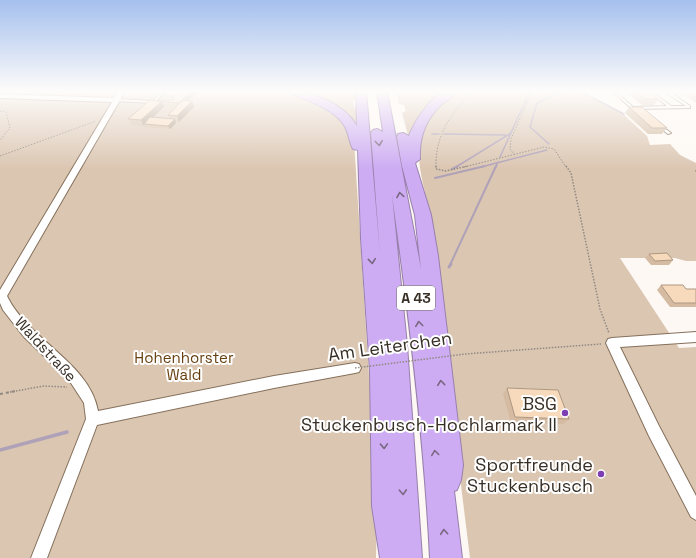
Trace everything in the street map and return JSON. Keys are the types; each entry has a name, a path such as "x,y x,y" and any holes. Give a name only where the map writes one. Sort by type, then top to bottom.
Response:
{"highway":[{"path":"343,117 354,127 360,163 366,173"},
{"path":"363,117 370,239 382,371 386,506 396,558"},
{"name":"A 43","path":"376,117 383,170 393,299 406,558"},
{"name":"A 43","path":"386,117 413,277 442,505 446,558"},
{"path":"399,117 409,166 416,186 423,215 429,256 449,466 442,505"},
{"path":"416,186 412,151 416,133 424,117"}],"street":[{"name":"Waldstraße","path":"93,419 90,402 73,376 28,334 7,307 2,296 105,117"},
{"path":"696,337 612,343 654,431 696,512"},
{"name":"Am Leiterchen","path":"93,419 274,382 355,368"},
{"path":"39,558 93,419"}],"lane":[{"path":"657,123 668,133"}],"path":[{"path":"0,140 10,128 7,117"},
{"path":"0,156 105,117"},
{"path":"451,117 438,142 436,169 441,171 515,155 544,147 554,149 558,154 571,173 600,309 612,343"},
{"path":"515,155 510,149 510,139 520,117"},
{"name":"Am Leiterchen","path":"355,368 466,354 612,343"},
{"path":"0,394 44,386 81,388"}],"green space":[{"name":"Hohenhorster Wald","path":"0,117 340,117 344,120 354,141 369,376 378,466 376,558 0,558"},
{"path":"341,117 358,117 361,136"},
{"path":"403,117 419,117 415,124 409,139"},
{"path":"427,117 626,117 647,136 650,145 670,144 680,155 696,163 696,261 686,261 675,258 620,258 679,348 696,347 696,558 470,558 432,219 420,170 419,144"}],"building":[{"path":"130,117 144,117 141,120 128,119"},
{"path":"150,117 175,119 168,126 144,124"},
{"path":"640,117 654,117 667,128 652,128"},
{"path":"667,253 673,260 655,261 649,254"},
{"path":"661,285 683,285 686,289 696,289 696,303 674,303"},
{"path":"507,388 558,390 569,419 515,417"}],"waterway":[{"path":"511,133 518,117"},
{"path":"533,117 530,127 549,144"},
{"path":"456,167 511,133"},
{"path":"500,157 511,133"},
{"path":"432,134 439,134"},
{"path":"444,134 505,135"},
{"path":"498,163 547,150"},
{"path":"483,166 498,163"},
{"path":"496,167 498,163"},
{"path":"435,178 483,166"},
{"path":"450,265 496,166"},
{"path":"452,169 456,167"},
{"path":"0,450 67,432"}],"place":[{"name":"BSG Stuckenbusch-Hochlarmark II","path":"565,413"},
{"name":"Sportfreunde Stuckenbusch","path":"601,474"}]}
